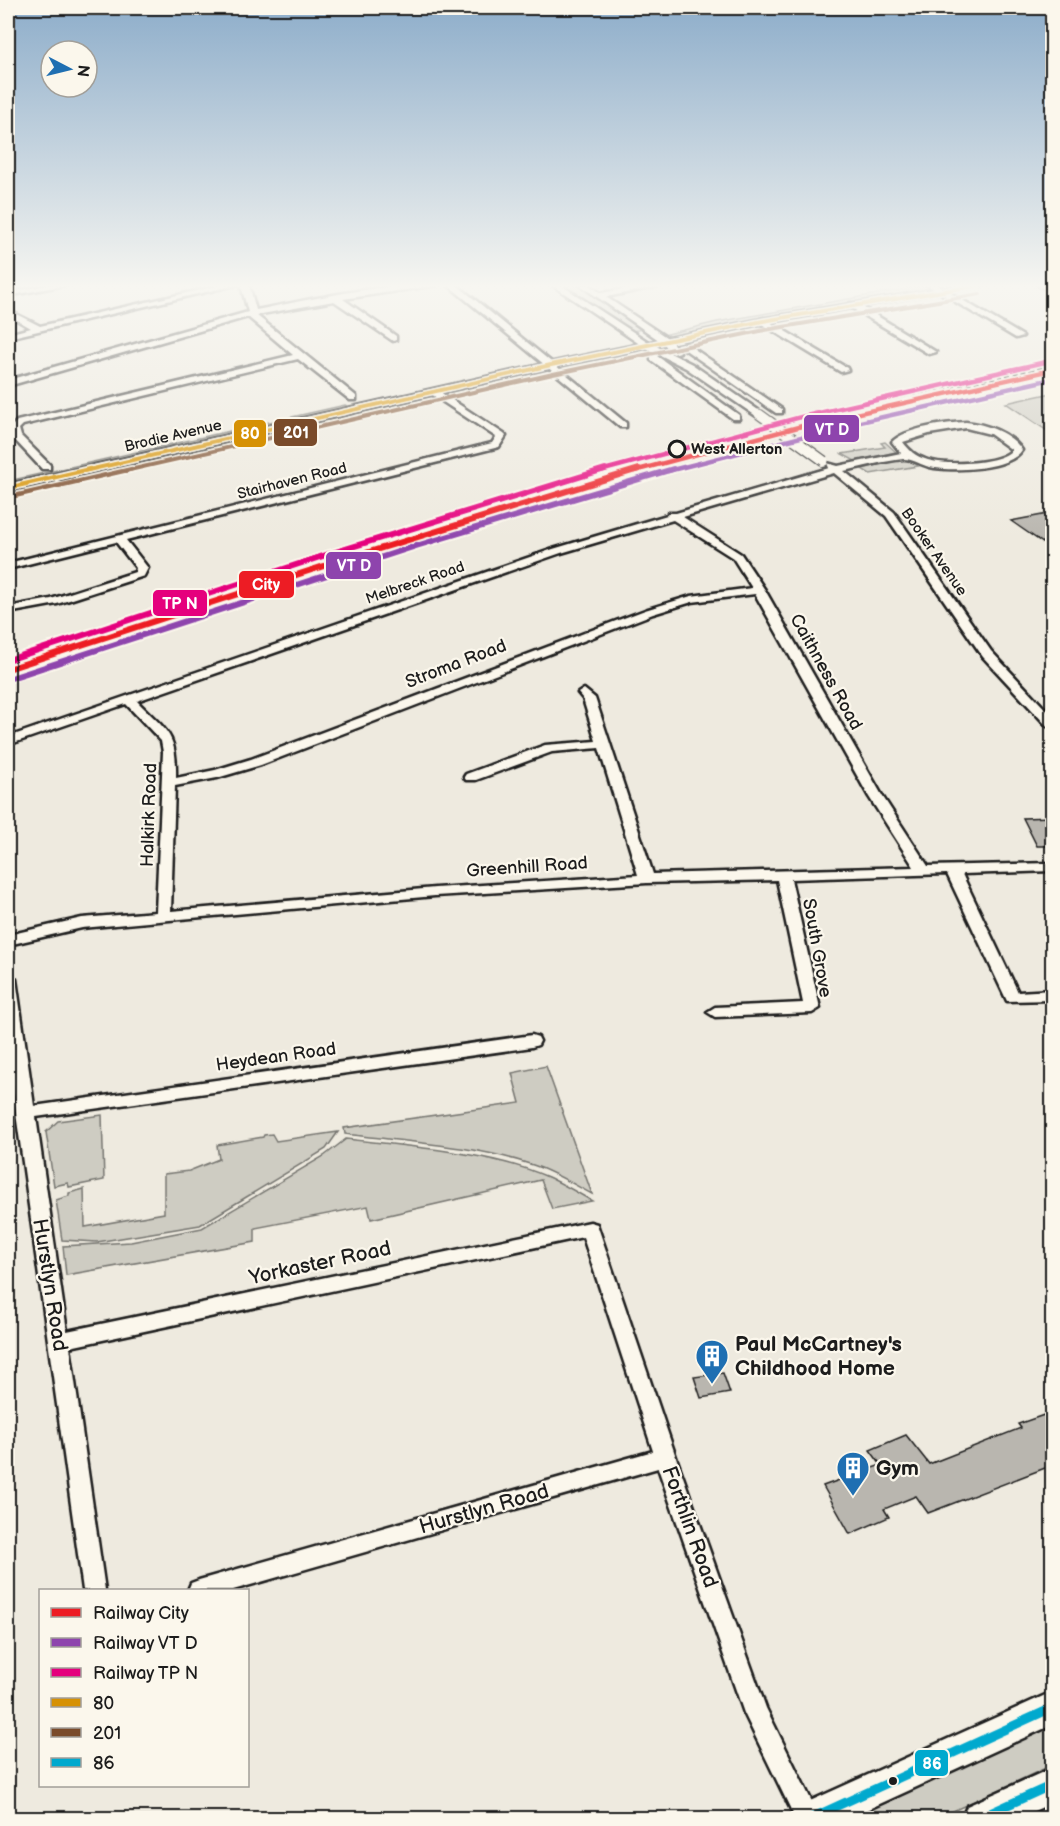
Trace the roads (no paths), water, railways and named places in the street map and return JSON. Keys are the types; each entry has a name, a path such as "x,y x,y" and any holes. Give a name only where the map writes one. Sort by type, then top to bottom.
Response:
{"main road":[{"path":"810,1818 1053,1708"},
{"path":"979,1818 1053,1785"}],"street":[{"path":"8,383 53,370"},
{"path":"46,467 17,437 14,429 20,423 239,370"},
{"path":"317,370 367,408"},
{"name":"Brodie Avenue","path":"8,476 477,370"},
{"name":"Brodie Avenue","path":"8,488 528,370"},
{"path":"557,370 623,425"},
{"path":"671,370 736,417"},
{"name":"Booker Avenue","path":"695,370 836,469 890,514 987,654 1049,716"},
{"path":"720,370 779,411"},
{"path":"692,385 731,378"},
{"name":"Stairhaven Road","path":"8,566 496,445 501,436 434,392"},
{"path":"960,424 988,428 1014,445 1017,450 1014,455 1006,459 950,467 927,466 908,454 897,444 900,439 960,424"},
{"name":"Melbreck Road","path":"8,741 525,561 672,515 836,469 908,454"},
{"name":"Caithness Road","path":"672,515 737,556 759,590 876,797 923,870"},
{"path":"8,609 53,602 140,574 142,567 140,562 119,539"},
{"name":"Stroma Road","path":"169,783 217,774 256,762 649,612 691,599 759,590"},
{"path":"584,693 589,698 647,879"},
{"name":"Halkirk Road","path":"127,698 167,740 170,752 163,914"},
{"path":"471,777 550,748 603,744"},
{"name":"Greenhill Road","path":"8,940 82,923 163,914 435,892 647,879 1053,867"},
{"path":"952,869 1013,997 1053,995"},
{"name":"South Grove","path":"715,1012 812,1008 783,874"},
{"name":"Hurstlyn Road","path":"8,979 25,1113 60,1341 94,1589"},
{"name":"Heydean Road","path":"25,1113 532,1041"},
{"name":"Yorkaster Road","path":"60,1341 590,1229"},
{"name":"Forthlin Road","path":"590,1229 665,1457 756,1713 810,1818"},
{"name":"Hurstlyn Road","path":"203,1589 665,1457"}],"railway":[{"path":"593,471 752,428 1027,370"},
{"path":"8,660 598,469"}],"rail line":[{"name":"City","path":"8,669 411,538 654,465 852,414 1051,370"}],"place":[{"name":"West Allerton","path":"677,449"},
{"name":"Paul McCartney's Childhood Home","path":"712,1385"},
{"name":"Gym","path":"853,1497"}]}
